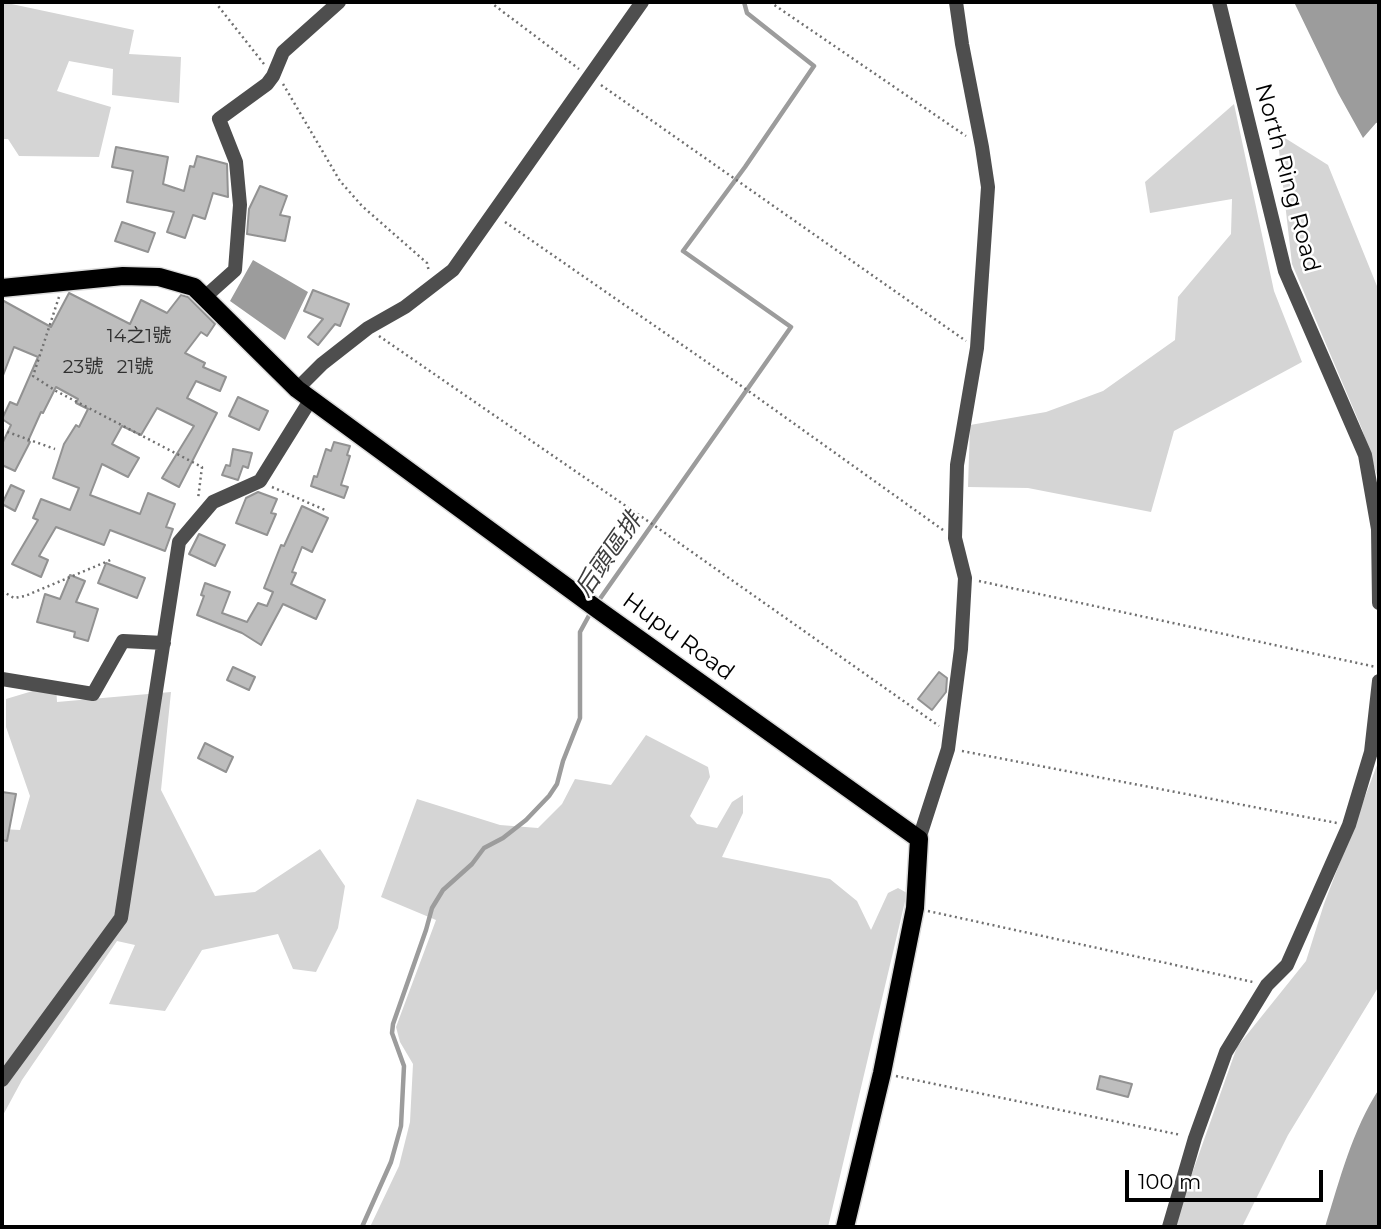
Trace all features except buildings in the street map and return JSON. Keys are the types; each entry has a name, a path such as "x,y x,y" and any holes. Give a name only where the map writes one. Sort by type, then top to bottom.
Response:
{"main road":[{"name":"Hupu Road","path":"2,288 123,276 159,277 194,287 304,394 591,605 919,839"},
{"path":"845,1227 882,1073 915,908 919,839"}],"street":[{"path":"206,296 235,270 240,205 236,162 219,119 267,84 283,52 339,2"},
{"path":"2,1080 121,918 179,542 213,502 260,481 321,364 368,328 405,307 430,285 453,270 642,2"},
{"path":"919,839 948,749 961,649 965,578 955,538 957,465 977,348 988,187 956,2"},
{"name":"North Ring Road","path":"1219,2 1285,271 1365,455 1378,529 1379,603"},
{"path":"2,679 93,694 123,641 164,643"},
{"path":"1169,1227 1195,1138 1226,1052 1267,985 1287,965 1349,825 1371,752 1379,681"}],"path":[{"path":"215,2 273,76 285,85 340,181 362,206 427,263 430,285"},
{"path":"489,2 737,181 977,348"},
{"path":"770,2 982,147"},
{"path":"493,214 752,393 955,538"},
{"path":"64,282 33,376 68,398 202,467 195,524"},
{"path":"368,328 949,733"},
{"path":"2,430 55,449"},
{"path":"260,481 325,510"},
{"path":"2,590 14,598 25,596 113,559"},
{"path":"965,578 1379,668"},
{"path":"948,749 1349,825"},
{"path":"915,908 1267,985"},
{"path":"882,1073 1195,1138"}],"shaded area":[{"path":"2,2 134,30 129,54 181,57 179,103 112,95 113,69 69,61 57,91 111,107 99,157 19,156 8,139 2,139"},
{"path":"1294,2 1379,2 1379,122 1363,138 1338,93"},
{"path":"1234,104 1274,291 1302,362 1174,431 1151,512 1028,488 968,487 970,425 1046,412 1103,391 1175,340 1178,297 1231,234 1232,199 1150,213 1145,182"},
{"path":"1277,133 1328,165 1379,291 1379,482 1362,429 1292,264"},
{"path":"253,260 308,292 285,340 230,301"},
{"path":"56,684 57,702 171,692 161,790 215,896 255,892 320,849 345,886 338,928 316,972 293,969 278,934 202,950 165,1011 109,1004 135,945 117,941 22,1080 2,1117 2,829 20,830 30,796 6,727 6,699"},
{"path":"646,735 708,767 710,777 690,816 697,824 717,828 732,802 743,795 743,813 722,857 830,879 857,901 871,930 888,893 898,888 907,893 828,1227 370,1227 399,1166 410,1122 413,1064 400,1042 396,1027 436,920 381,897 417,799 500,825 538,828 562,804 575,779 611,785"},
{"path":"1379,760 1379,986 1288,1135 1242,1227 1173,1227 1237,1047 1306,961 1324,904"},
{"path":"1379,1089 1379,1227 1325,1227 1354,1138"}],"waterway":[{"name":"后頭區排","path":"597,603 791,327 683,251 814,66 747,13 744,2"},
{"name":"后頭區排","path":"362,1227 391,1162 401,1126 404,1066 392,1033 393,1024 432,908 443,890 472,864 484,848 503,838 526,820 557,784 580,718 580,632 592,610"}]}
